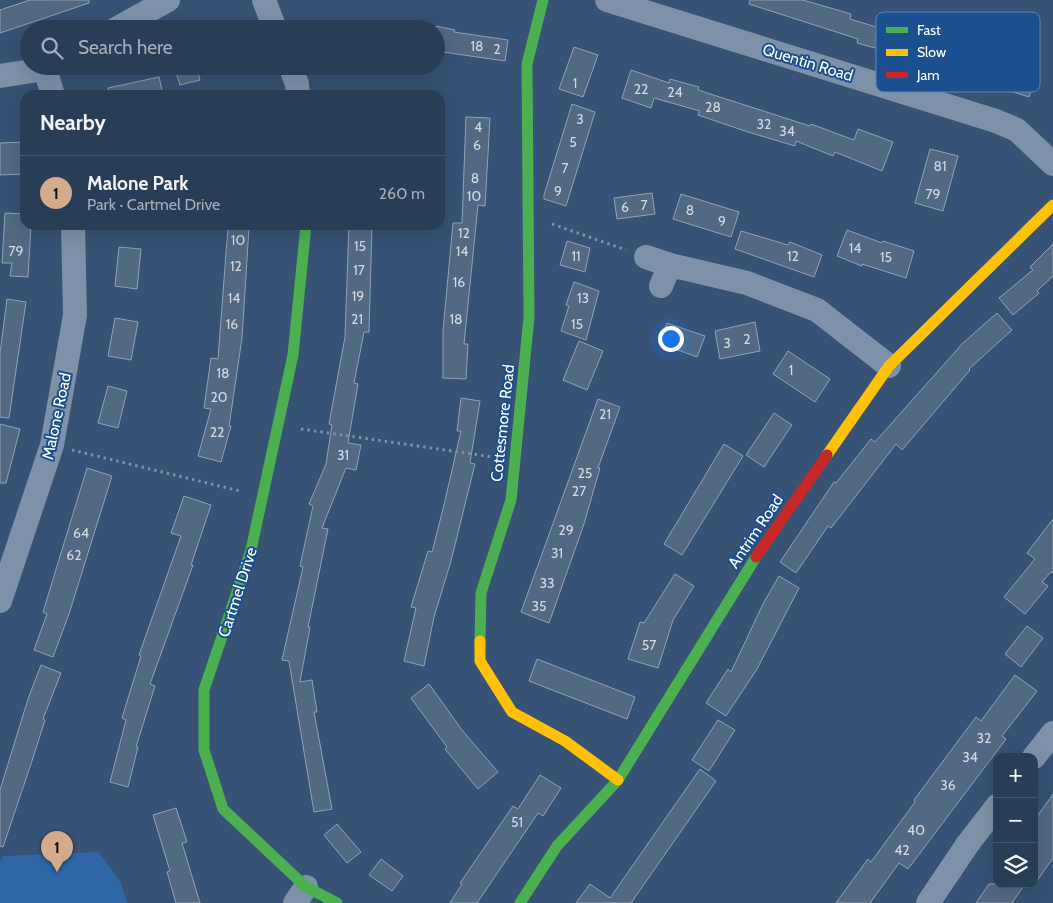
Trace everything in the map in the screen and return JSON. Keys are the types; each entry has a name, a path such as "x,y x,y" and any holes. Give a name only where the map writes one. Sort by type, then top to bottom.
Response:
{"street":[{"path":"132,20 168,0"},
{"path":"264,0 272,20"},
{"name":"Cottesmore Road","path":"543,0 526,64 529,317 511,500 481,593 480,661 512,712 565,742 618,780"},
{"name":"Quentin Road","path":"607,0 876,84"},
{"path":"0,76 20,73"},
{"path":"49,75 52,90"},
{"path":"294,75 298,90"},
{"name":"Quentin Road","path":"903,92 996,121 1017,130 1053,164"},
{"name":"Antrim Road","path":"520,903 557,846 618,780 757,555 889,366 1053,205"},
{"name":"Malone Road","path":"0,601 52,445 75,315 74,230"},
{"name":"Cartmel Drive","path":"306,230 293,355 251,550 204,690 204,750 224,808 301,895 337,903"},
{"path":"646,257 666,275 747,283 817,310 889,366"},
{"path":"1037,753 1053,733"},
{"path":"928,903 967,845 993,811"}],"path":[{"path":"528,216 646,257"},
{"path":"278,425 515,460"},
{"path":"52,445 263,496"}],"shaded area":[{"path":"99,852 121,883 127,903 0,903 0,862 3,856"}],"building":[{"path":"30,0 89,0 89,3 39,20 20,20 20,26 0,33 0,10"},
{"path":"750,0 803,0 851,14 850,19 876,27 876,48 857,43 858,39 749,4"},
{"path":"445,28 455,30 454,32 508,40 505,61 445,52"},
{"path":"574,47 598,55 583,97 559,89"},
{"path":"631,70 669,83 670,79 699,87 698,90 810,126 811,124 854,140 858,129 893,142 882,171 835,152 833,156 796,141 795,146 748,132 698,115 700,111 654,98 651,108 622,98"},
{"path":"177,75 199,75 200,80 180,85"},
{"path":"159,77 162,90 108,90 108,88"},
{"path":"1013,92 1031,92 1029,97"},
{"path":"572,104 595,112 566,206 544,199 544,195"},
{"path":"466,117 490,118 485,206 478,205 464,344 468,344 466,379 443,378 443,331 453,223 462,223"},
{"path":"20,142 20,174 0,175 0,143"},
{"path":"930,149 958,156 943,211 915,203"},
{"path":"652,193 655,214 617,219 614,198"},
{"path":"681,194 739,212 731,237 673,219"},
{"path":"5,213 20,214 20,230 31,230 28,277 10,276 12,263 2,263"},
{"path":"228,230 249,230 242,338 229,426 231,426 221,462 198,456 211,409 204,408 211,358 218,359"},
{"path":"349,230 372,230 369,332 364,332 354,383 358,384 348,443 361,445 356,470 346,468 322,528 328,529 308,627 310,627 300,682 312,680 317,712 314,712 332,809 314,812 289,661 282,660 303,567 300,566 313,506 309,504 326,464 332,425 329,424 345,337"},
{"path":"847,230 882,243 883,241 914,251 906,278 862,264 862,266 837,256"},
{"path":"741,231 788,245 790,242 822,255 814,277 735,249"},
{"path":"567,241 590,248 585,272 560,265"},
{"path":"1053,244 1053,276 1037,291 1039,293 1013,315 999,298 1033,270 1030,267"},
{"path":"119,247 141,249 137,289 115,286"},
{"path":"574,282 599,291 586,340 561,331 569,306 566,305"},
{"path":"7,299 26,302 9,418 0,417 0,353"},
{"path":"997,313 1012,330 969,369 902,450 896,444 831,528 828,526 796,573 780,562 834,482 836,483 871,439 875,442 963,343"},
{"path":"115,318 138,322 131,360 108,356"},
{"path":"755,322 760,351 720,359 715,331"},
{"path":"667,323 705,336 697,357 659,343"},
{"path":"579,341 603,351 587,390 563,380"},
{"path":"788,351 830,379 815,402 773,374"},
{"path":"108,386 127,391 118,428 98,423"},
{"path":"461,398 480,401 470,463 475,464 451,561 434,617 424,666 404,661 416,608 411,607 428,551 432,552 444,505 461,431 457,431"},
{"path":"598,399 620,407 598,468 600,468 584,524 549,623 521,612"},
{"path":"774,413 792,425 764,467 746,455"},
{"path":"0,424 20,429 6,483 0,483"},
{"path":"724,444 743,456 682,555 664,544"},
{"path":"87,468 112,476 69,614 53,657 34,650 47,614 43,612"},
{"path":"184,496 211,505 191,565 193,565 150,684 155,686 136,747 138,747 128,787 110,782 126,720 122,718 141,656 139,655 181,536 171,533"},
{"path":"1053,519 1053,573 1051,572 1042,582 1048,586 1025,614 1004,597 1035,559 1027,553"},
{"path":"675,574 694,586 673,620 658,668 628,659 640,622 644,623"},
{"path":"779,576 799,588 757,669 726,716 706,703 728,669 731,672 763,604"},
{"path":"1027,626 1043,638 1021,667 1005,654"},
{"path":"537,659 635,697 627,719 529,681"},
{"path":"41,665 61,673 43,719 45,720 3,847 0,846 0,790 28,699"},
{"path":"1015,675 1037,691 1002,736 1006,739 995,753 993,753 993,756 908,869 899,863 870,903 836,903 868,859 871,862 915,802 914,800 976,717 981,721"},
{"path":"429,684 462,730 498,772 478,789 445,749 447,747 411,698"},
{"path":"718,720 735,730 709,771 692,760"},
{"path":"700,769 716,781 631,903 576,903 590,884 610,898"},
{"path":"540,775 561,788 543,816 538,813 477,903 450,903 462,884 460,883 513,806 518,809"},
{"path":"1053,794 1053,858 1038,879 1038,843 1038,815"},
{"path":"176,808 187,842 182,843 200,903 176,903 167,872 170,871 153,815"},
{"path":"337,824 361,852 347,863 324,835"},
{"path":"381,859 403,876 392,891 369,875"},
{"path":"989,884 993,884 993,888 1022,888 1012,903 976,903"}],"traffic: fast":[{"path":"480,641 481,593 511,500 529,317 527,64 543,0"},
{"path":"306,230 293,355 251,550 204,690 204,750 223,809 306,887 337,903"},
{"path":"520,903 557,846 618,780 756,557"}],"traffic: slow":[{"path":"827,455 889,366 1053,205"},
{"path":"480,641 480,661 512,712 565,741 618,780"}],"traffic: jam":[{"path":"756,557 827,455"}],"place":[{"name":"Malone Park","path":"57,872"}]}
